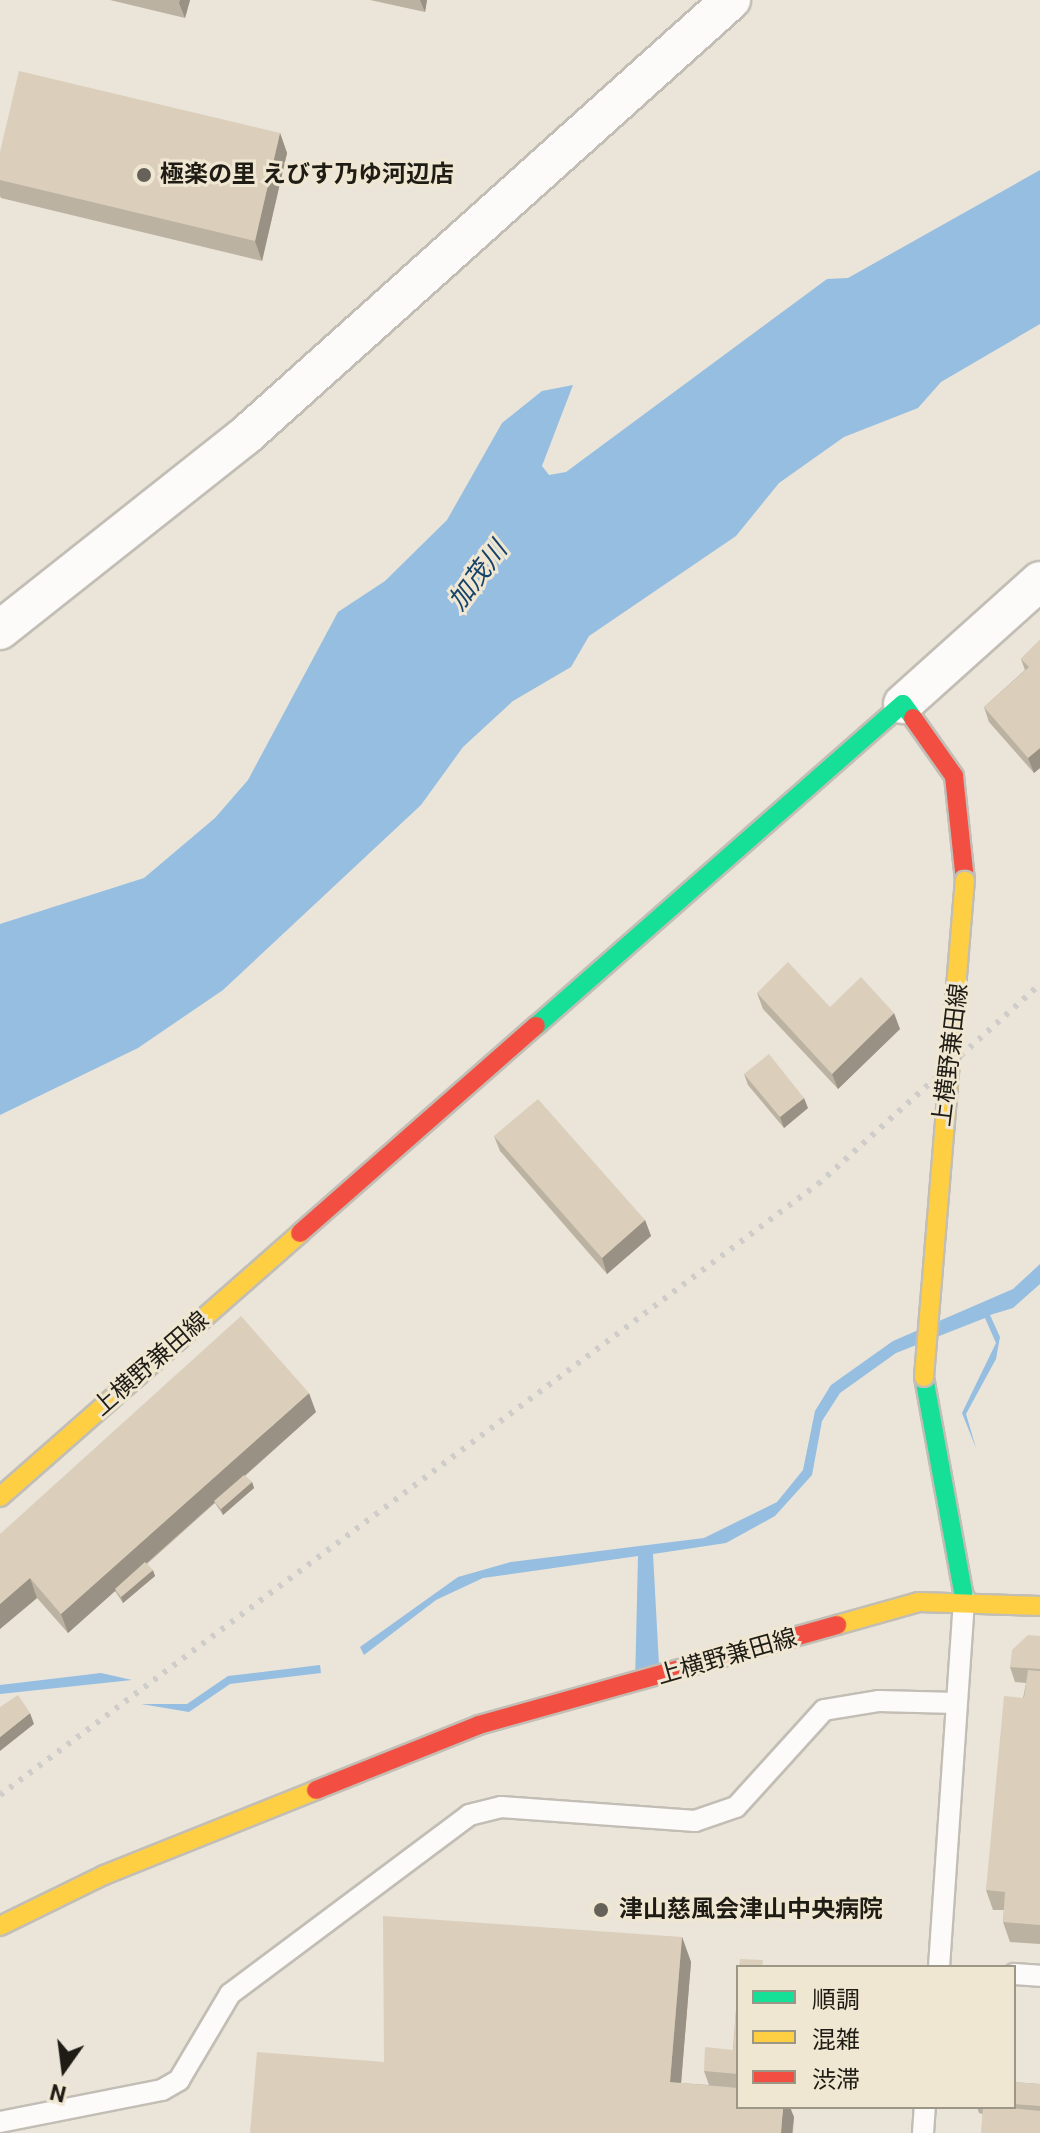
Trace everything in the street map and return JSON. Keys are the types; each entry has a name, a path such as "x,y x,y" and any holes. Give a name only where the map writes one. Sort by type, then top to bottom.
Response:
{"main road":[{"name":"上横野兼田線","path":"0,1497 903,704 954,776 965,881 924,1377 964,1598 919,1602 479,1725 117,1869 0,1926"},
{"path":"964,1598 1040,1606"}],"street":[{"path":"0,630 245,436 731,0"},
{"path":"903,704 1040,581"}],"lane":[{"path":"939,1965 964,1598"},
{"path":"0,2122 162,2090 179,2080 230,1994 469,1815 501,1807 695,1821 736,1807 824,1710 879,1701 956,1703"},
{"path":"1016,1974 1040,1976"},
{"path":"923,2133 925,2109"}],"water":[{"name":"加茂川","path":"1040,170 1040,324 941,382 918,408 844,437 779,483 736,536 589,636 571,667 513,701 463,747 421,805 223,990 138,1048 0,1115 0,924 144,878 215,818 248,780 338,612 385,581 447,520 502,423 542,391 573,385 542,466 549,475 566,472 827,279 848,278"},
{"path":"1040,1264 1040,1284 1013,1308 990,1315 1000,1337 996,1359 966,1414 976,1448 962,1413 996,1343 985,1318 896,1353 840,1393 822,1421 812,1475 775,1516 726,1543 653,1554 660,1683 635,1685 638,1556 483,1578 436,1600 364,1655 360,1647 458,1577 511,1562 704,1538 777,1502 803,1470 815,1411 831,1385 893,1341 1013,1289"},
{"path":"320,1665 321,1673 230,1684 189,1712 141,1704 187,1704 228,1676"},
{"path":"101,1673 132,1680 0,1694 0,1685"}],"building":[{"name":"極楽の里 えびす乃ゆ河辺店","path":"19,71 280,133 255,241 0,180 0,152"},
{"path":"1040,640 1040,748 1028,758 984,707 1029,667 1021,659"},
{"path":"788,962 830,1007 861,977 894,1013 832,1074 757,993"},
{"path":"769,1054 804,1098 780,1117 744,1074"},
{"path":"538,1099 645,1220 602,1258 494,1136"},
{"path":"241,1316 309,1393 61,1614 30,1578 0,1604 0,1534"},
{"path":"244,1475 252,1482 221,1509 214,1501"},
{"path":"145,1562 153,1570 121,1597 115,1589"},
{"path":"1028,1635 1040,1636 1040,1669 1010,1667 1012,1650"},
{"path":"1028,1670 1040,1671 1040,1925 1003,1922 1005,1892 986,1890 1004,1696 1024,1698"},
{"path":"18,1695 30,1713 0,1737 0,1707"},
{"path":"383,1916 682,1937 670,2082 736,2088 736,2109 783,2109 781,2133 250,2133 257,2052 384,2062"},
{"path":"740,1959 763,1960 762,1965 739,1965"},
{"path":"736,2010 736,2074 704,2071 705,2047 733,2050"},
{"path":"1016,2082 1040,2084 1040,2106 1016,2104"},
{"path":"983,2109 1040,2111 1040,2133 981,2133"}],"railway":[{"path":"0,1795 818,1184 1040,984"}],"traffic: fast":[{"path":"536,1026 903,704 913,718"},
{"path":"924,1377 964,1598"}],"traffic: slow":[{"path":"924,1377 965,881"},
{"path":"0,1497 300,1233"},
{"path":"837,1625 919,1602 1040,1606"},
{"path":"0,1926 104,1875 316,1790"}],"traffic: jam":[{"path":"913,718 954,776 965,881"},
{"path":"300,1233 536,1026"},
{"path":"316,1790 479,1725 837,1625"}],"place":[{"name":"極楽の里 えびす乃ゆ河辺店","path":"144,175"},
{"name":"津山慈風会津山中央病院","path":"601,1910"}]}
